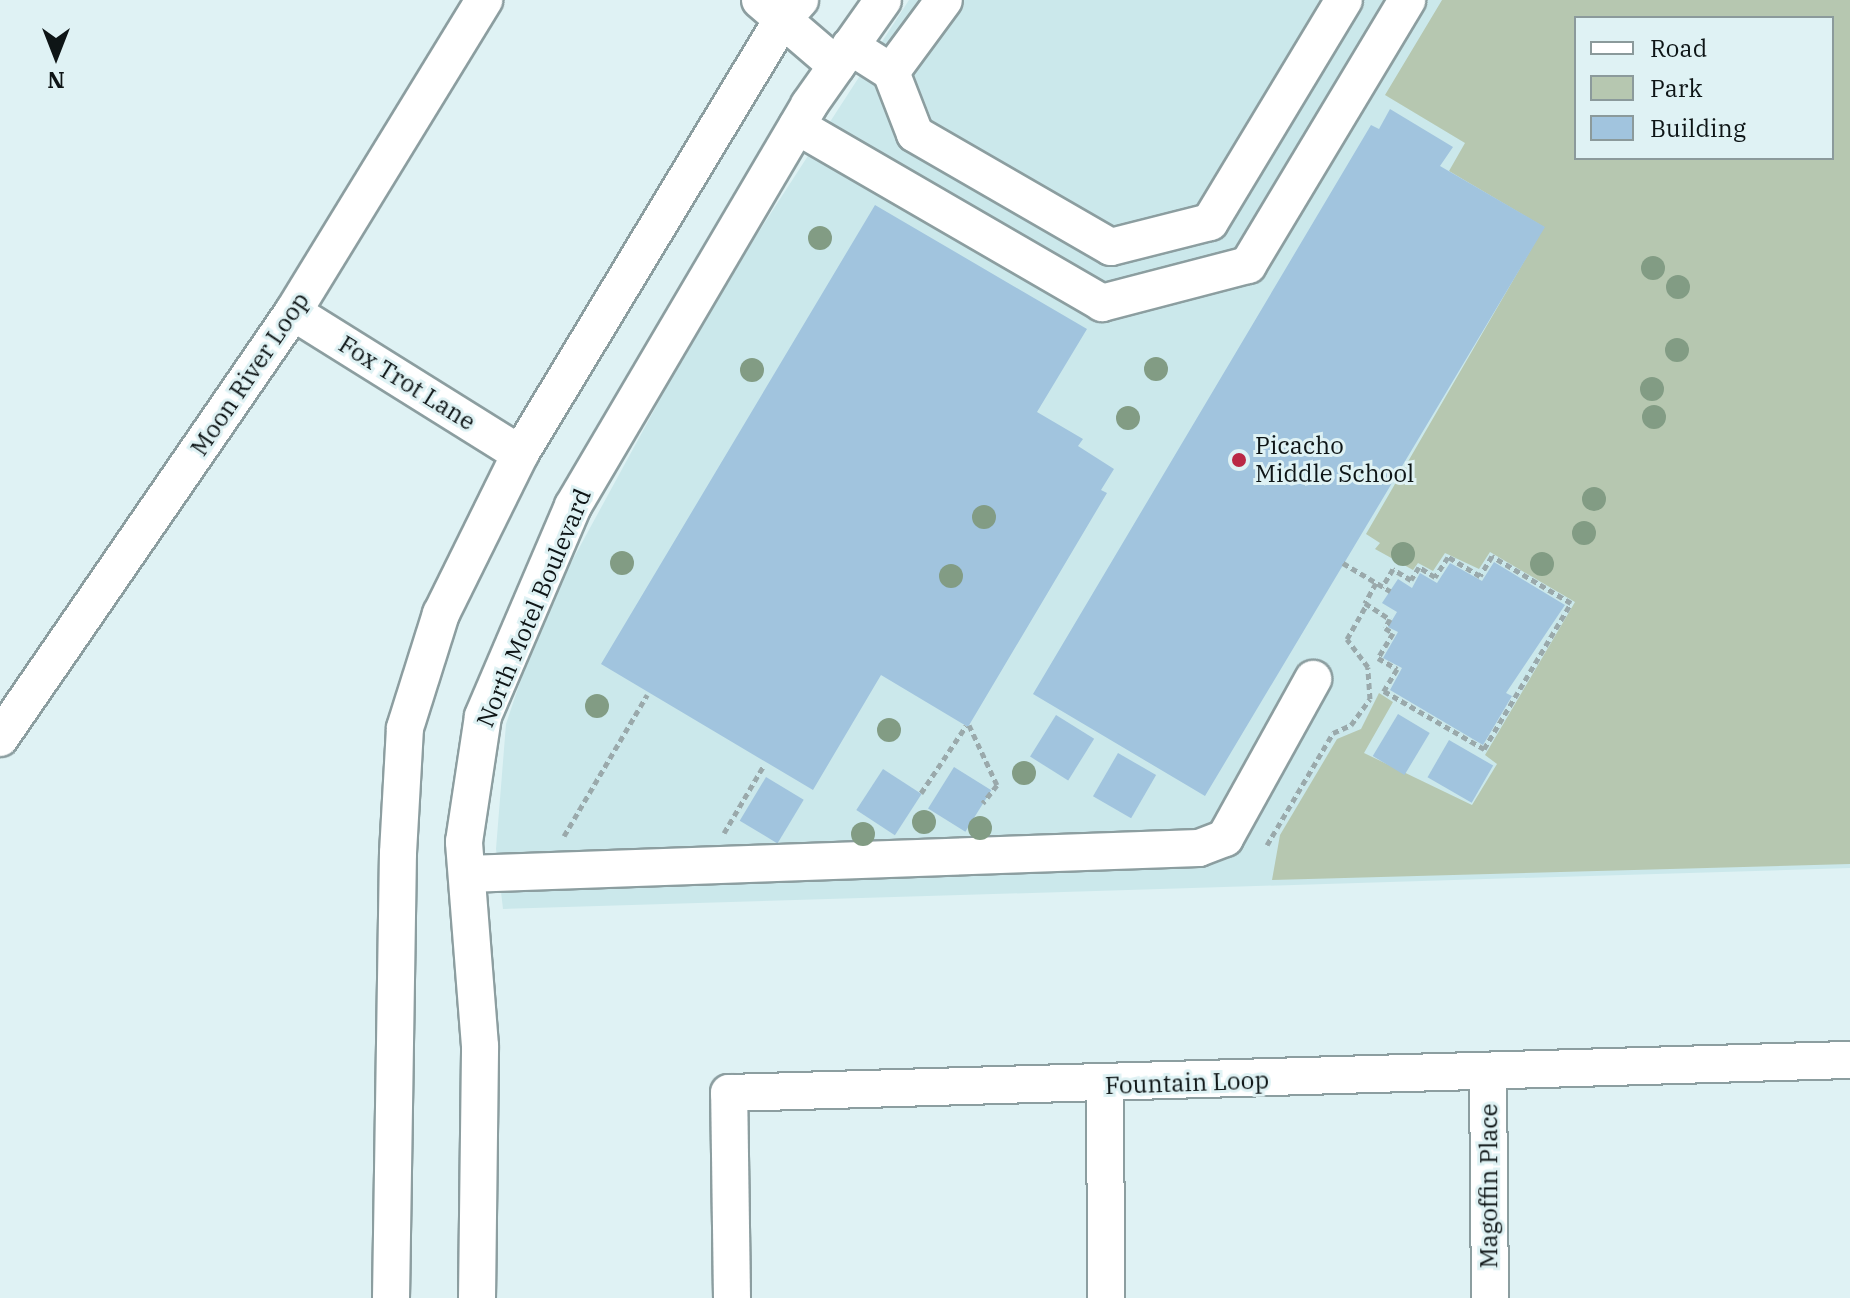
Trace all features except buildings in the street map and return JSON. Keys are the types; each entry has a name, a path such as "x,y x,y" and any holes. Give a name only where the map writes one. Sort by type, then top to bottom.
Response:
{"street":[{"name":"Moon River Loop","path":"0,738 293,312 484,0"},
{"name":"North Motel Boulevard","path":"477,1298 480,1046 464,842 483,716 573,506 797,126 883,0"},
{"path":"891,72 944,0"},
{"path":"891,72 915,134 1103,245 1125,245 1210,222 1344,0"},
{"path":"797,126 1102,303 1248,265 1407,0"},
{"path":"391,1298 398,853 405,728 441,614 520,454 781,7 843,56 891,72"},
{"name":"Fox Trot Lane","path":"293,312 520,454"},
{"path":"467,874 1199,848 1225,838 1313,679"},
{"name":"Fountain Loop","path":"732,1298 729,1093 1105,1085 1850,1060"},
{"name":"Magoffin Place","path":"1488,1073 1490,1298"},
{"path":"1105,1085 1106,1298"}],"path":[{"path":"1267,845 1333,733 1351,725 1366,709 1371,689 1368,667 1347,639 1367,604 1379,585 1393,569 1411,580 1419,567 1435,577 1448,557 1480,576 1492,556 1571,603 1484,749 1384,691 1397,669 1378,658 1393,633 1385,628 1390,619 1367,604"},
{"path":"1343,563 1390,591"},
{"path":"563,838 647,695"},
{"path":"921,793 968,725 997,785 983,803"},
{"path":"716,846 764,765"}],"shaded area":[{"name":"Picacho Middle School","path":"909,0 1850,0 1850,868 503,909 496,849 506,724 542,616 712,304"}],"green space":[{"path":"1442,0 1850,0 1850,864 1272,880 1280,835 1337,739 1361,729 1379,693 1393,702 1364,753 1472,805 1497,764 1485,755 1575,602 1490,552 1479,569 1445,553 1433,571 1418,563 1413,570 1375,549 1380,543 1366,534 1544,227 1449,171 1465,143 1385,95"}],"place":[{"name":"Picacho Middle School","path":"1239,460"}]}
